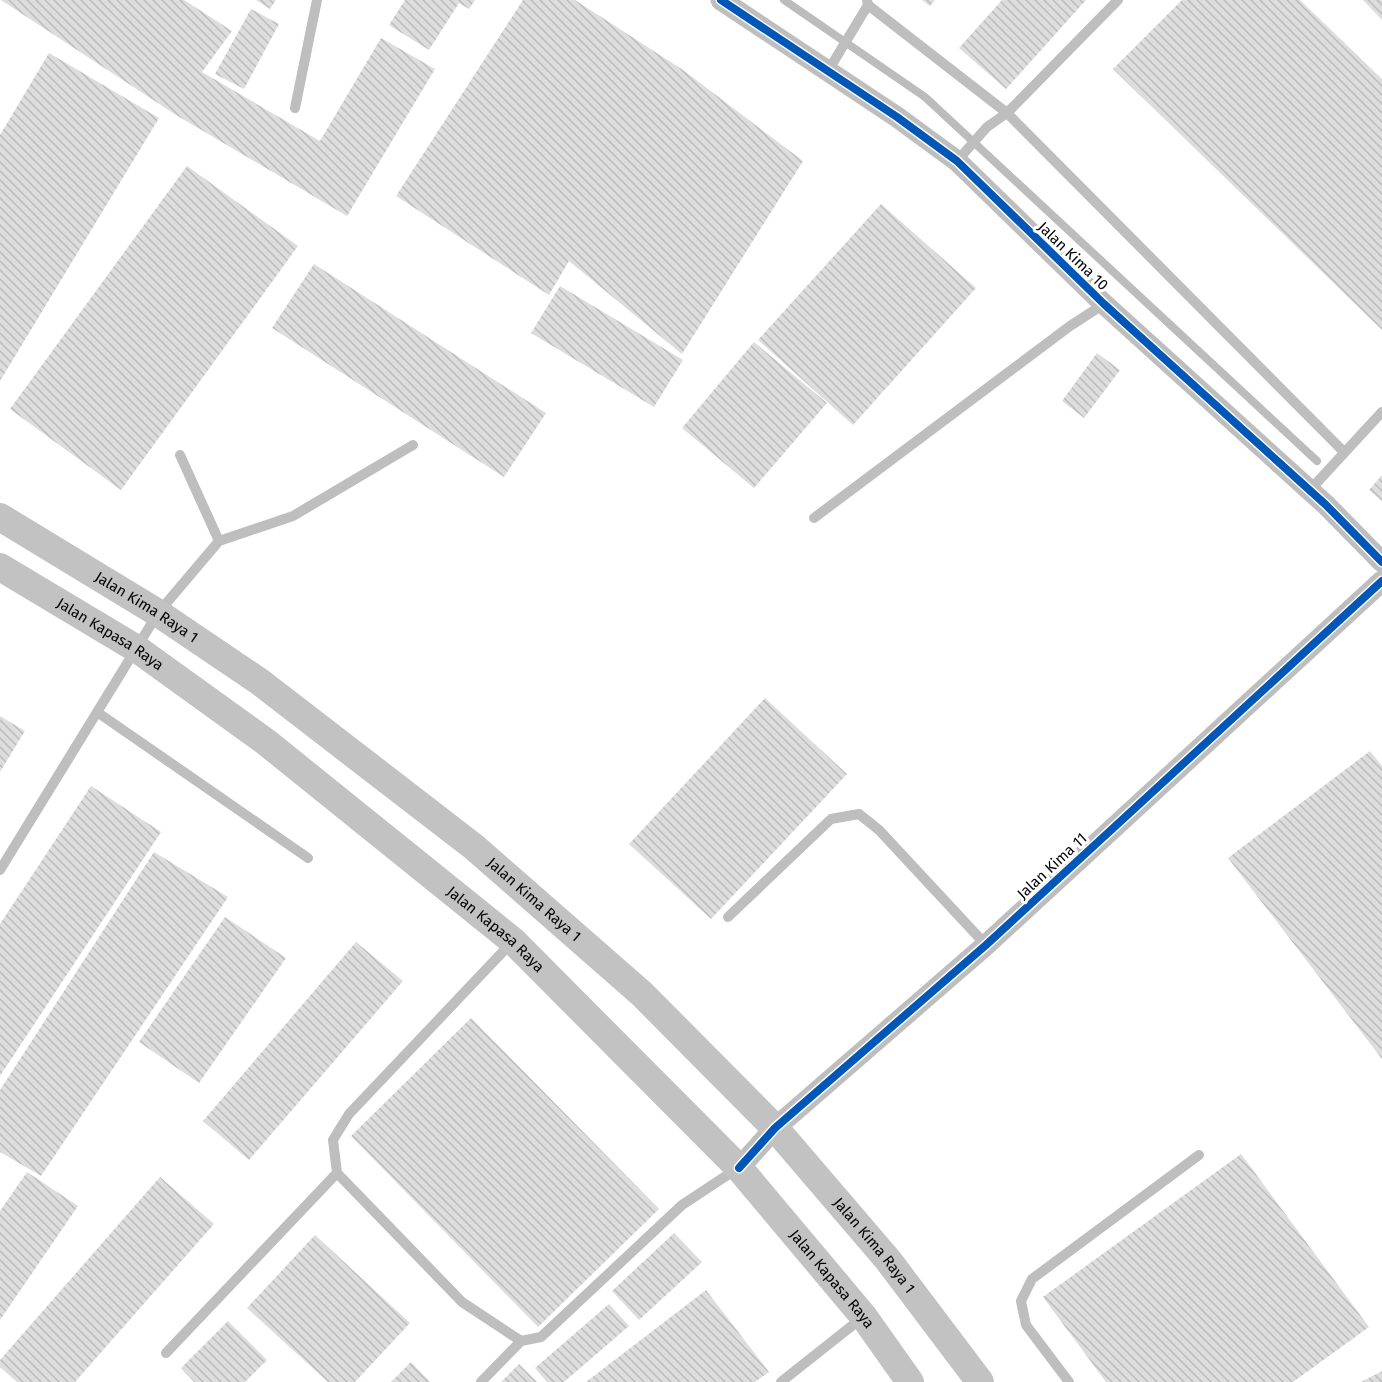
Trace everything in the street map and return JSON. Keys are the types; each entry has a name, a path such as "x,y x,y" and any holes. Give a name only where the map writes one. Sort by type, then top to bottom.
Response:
{"main road":[{"name":"Jalan Kima Raya 1","path":"0,517 158,613 260,682 474,847 642,994 775,1128 888,1260 980,1382"},
{"name":"Jalan Kapasa Raya","path":"0,567 137,649 266,742 513,941 739,1168 864,1317 910,1382"}],"street":[{"name":"Jalan Kima 10","path":"721,0 828,71 963,154 1104,304 1310,490 1382,562"},
{"name":"Jalan Kima 11","path":"739,1168 775,1128 828,1085 986,945 1382,581"}],"lane":[{"path":"295,108 317,0"},
{"path":"963,154 987,127 1007,113 1118,0"},
{"path":"828,71 841,52 867,3 1007,113 1343,451"},
{"path":"814,518 1070,326 1104,304"},
{"path":"1310,490 1343,451 1382,412"},
{"path":"0,870 158,613 219,541 293,516 413,445"},
{"path":"180,454 219,541"},
{"path":"97,712 308,858"},
{"path":"728,917 831,819 859,814 879,830 986,945"},
{"path":"513,941 349,1114 333,1140 337,1173 462,1302 521,1341"},
{"path":"1069,1382 1026,1325 1021,1301 1032,1279 1199,1155"},
{"path":"482,1382 521,1341 541,1337 682,1205 739,1168"},
{"path":"166,1353 337,1173"},
{"path":"781,1382 864,1317"}],"building":[{"path":"1,0 184,0 232,31 202,72 320,141 381,38 435,69 347,216 176,115"},
{"path":"256,0 276,0 270,9"},
{"path":"405,0 475,0 469,9 459,3 429,50 389,25"},
{"path":"523,0 575,0 683,70 803,161 682,354 569,261 549,295 396,196"},
{"path":"922,0 935,0 930,6"},
{"path":"1002,0 1086,0 1006,89 959,48"},
{"path":"1182,0 1300,0 1382,79 1382,330 1113,69"},
{"path":"1363,0 1382,0 1382,20"},
{"path":"251,9 279,24 244,89 215,74"},
{"path":"49,53 159,118 0,381 0,135"},
{"path":"187,166 298,246 121,490 10,409"},
{"path":"881,204 976,288 853,425 758,340"},
{"path":"314,264 546,413 504,477 272,328"},
{"path":"560,286 683,360 654,407 531,333"},
{"path":"754,342 827,403 754,488 682,428"},
{"path":"1097,353 1120,370 1084,418 1062,401"},
{"path":"1382,475 1382,501 1369,490"},
{"path":"765,698 847,774 711,919 629,844"},
{"path":"0,716 25,731 0,772"},
{"path":"1370,751 1382,766 1382,1059 1228,858"},
{"path":"91,786 161,832 0,1076 0,924"},
{"path":"154,852 228,897 41,1176 0,1152 0,1090"},
{"path":"225,917 286,958 199,1083 139,1042"},
{"path":"356,942 403,981 249,1160 203,1121"},
{"path":"471,1018 659,1209 538,1327 351,1136"},
{"path":"1241,1154 1369,1327 1293,1382 1106,1382 1043,1297"},
{"path":"27,1172 78,1206 0,1320 0,1211"},
{"path":"160,1177 214,1224 75,1382 17,1382 0,1367 0,1360"},
{"path":"674,1233 702,1262 639,1320 612,1291"},
{"path":"315,1235 410,1323 355,1382 328,1382 247,1308"},
{"path":"706,1290 769,1372 755,1382 586,1382"},
{"path":"609,1304 629,1326 564,1382 547,1382 535,1368"},
{"path":"228,1321 267,1360 245,1382 194,1382 181,1368"},
{"path":"411,1362 430,1382 391,1382"},
{"path":"519,1364 537,1382 501,1382"},
{"path":"1382,1371 1382,1382 1361,1382"}],"waterway":[{"path":"784,0 925,97 1317,461"}],"cycle path":[{"path":"721,0 897,117 957,161 1104,304 1326,505 1382,562"},
{"path":"739,1168 775,1128 986,945 1382,581"}]}
